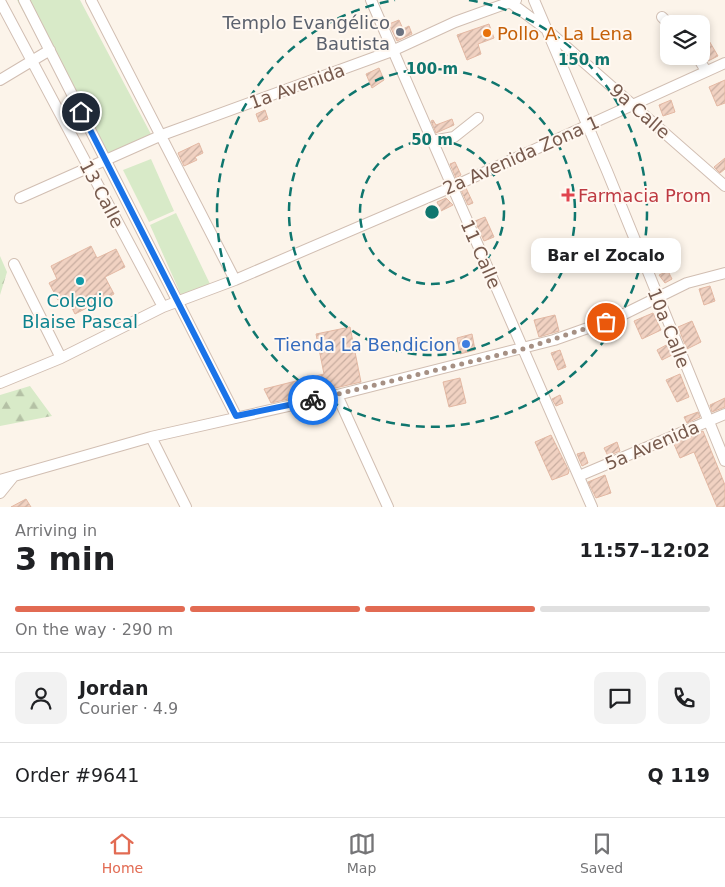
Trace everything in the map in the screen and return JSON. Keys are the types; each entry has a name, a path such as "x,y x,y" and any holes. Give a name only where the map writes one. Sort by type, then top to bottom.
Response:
{"street":[{"name":"13 Calle","path":"24,0 236,416"},
{"path":"91,0 236,280"},
{"name":"11 Calle","path":"371,0 592,507"},
{"name":"10a Calle","path":"534,0 725,461"},
{"name":"13 Calle","path":"0,1 163,307"},
{"name":"1a Avenida","path":"20,198 162,135 392,50 463,18 511,1"},
{"name":"9a Calle","path":"511,1 725,186"},
{"path":"0,80 50,50"},
{"name":"2a Avenida Zona 1","path":"0,384 61,358 163,307 236,280 452,187 725,62"},
{"path":"702,65 706,71"},
{"path":"432,141 454,136 478,118"},
{"path":"14,264 61,358"},
{"path":"0,480 152,437 236,416 337,395 393,379 523,349 616,318 658,300 687,283 725,273"},
{"path":"337,395 388,507"},
{"name":"5a Avenida","path":"579,476 725,414"},
{"path":"152,437 186,507"},
{"path":"0,493 13,477"}],"green space":[{"path":"17,0 80,0 153,138 105,164"},
{"path":"151,159 174,211 149,222 123,170"},
{"path":"176,213 210,284 182,297 150,225"},
{"path":"0,256 7,272 0,295"},
{"path":"30,386 52,416 0,426 0,395"}],"building":[{"path":"399,20 403,29 409,26 412,34 397,41 389,24"},
{"path":"489,24 494,38 478,44 481,54 467,60 457,35"},
{"path":"710,42 718,56 710,60"},
{"path":"379,68 384,80 372,88 366,74"},
{"path":"725,80 725,103 717,106 709,87"},
{"path":"671,100 675,112 663,116 659,105"},
{"path":"265,110 268,119 259,122 256,114"},
{"path":"452,119 454,125 436,133 431,121 433,120 436,125"},
{"path":"199,143 203,153 195,157 197,160 184,166 178,153"},
{"path":"725,158 725,169 720,173 714,167"},
{"path":"455,162 461,175 456,178 450,164"},
{"path":"466,188 473,203 468,205 461,190"},
{"path":"446,198 453,205 441,211 437,202"},
{"path":"485,217 494,237 484,241 475,221"},
{"name":"Colegio Blaise Pascal","path":"91,246 97,258 116,249 125,267 105,277 114,294 75,314 66,296 58,300 49,283 57,279 51,266"},
{"path":"668,271 672,279 665,283 659,275"},
{"path":"710,286 715,301 704,305 699,289"},
{"path":"604,308 607,314 595,318 593,313"},
{"path":"653,313 661,330 642,339 634,321"},
{"path":"555,315 559,331 539,337 534,320"},
{"path":"692,321 701,342 687,349 678,327"},
{"path":"350,327 361,382 271,403 264,389 324,374 316,334"},
{"name":"Tienda La Bendicion","path":"472,334 475,350 460,354 457,338"},
{"path":"670,343 674,354 662,360 657,350"},
{"path":"560,350 566,367 558,370 551,353"},
{"path":"680,374 689,397 677,402 666,380"},
{"path":"460,378 466,403 449,407 443,382"},
{"path":"560,395 563,403 556,406 552,399"},
{"path":"725,398 725,407 712,412 710,405"},
{"path":"698,412 700,417 687,423 684,417"},
{"path":"703,431 725,485 725,507 717,507 694,452 680,458 674,444"},
{"path":"551,435 569,471 568,474 552,480 535,442"},
{"path":"617,442 620,451 608,456 604,448"},
{"path":"584,452 588,463 582,466 577,454"},
{"path":"605,475 611,493 596,498 588,482"},
{"path":"26,499 31,507 11,507"}],"way so far":[{"path":"313,400 437,368 523,349 606,322"}],"place":[{"name":"Templo Evangélico Bautista","path":"400,32"},
{"name":"Pollo A La Lena","path":"487,33"},
{"name":"Farmacia Prom","path":"568,195"},
{"name":"Colegio Blaise Pascal","path":"80,281"},
{"name":"Bar el Zocalo","path":"606,322"},
{"name":"Tienda La Bendicion","path":"466,344"}],"route":[{"path":"81,112 236,416 313,400"}]}
